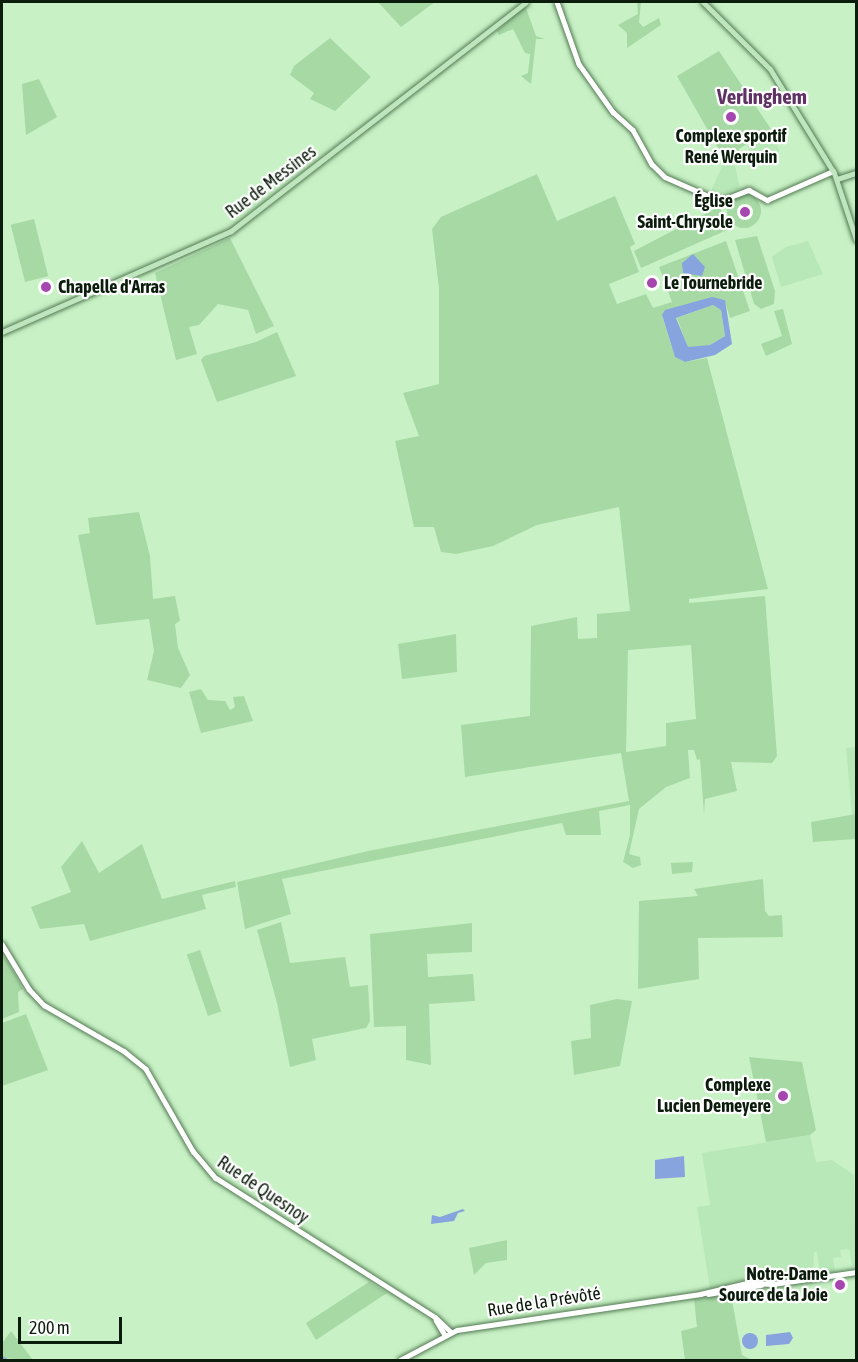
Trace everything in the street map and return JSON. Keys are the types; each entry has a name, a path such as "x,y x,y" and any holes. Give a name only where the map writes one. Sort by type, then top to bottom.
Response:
{"main road":[{"name":"Rue de Messines","path":"2,333 231,231 526,2"},
{"path":"703,2 765,62 833,171 856,239"},
{"path":"833,171 849,175"},
{"path":"837,179 856,173"}],"street":[{"path":"557,2 579,64 613,111 633,130 659,172 720,201 747,190 764,200 833,171"},
{"name":"Rue de Quesnoy","path":"2,944 29,989 44,1005 120,1048 146,1069 193,1151 214,1176 443,1322 451,1332"},
{"name":"Rue de la Prévôté","path":"400,1360 451,1332 700,1294 717,1295 856,1272"},
{"name":"Rue de Quesnoy","path":"417,1306 438,1322 445,1335"}],"shaded area":[{"path":"378,2 435,2 401,27"},
{"path":"637,2 641,2 639,22 643,27 659,18 661,25 627,48 627,33 618,25 638,14"},
{"path":"525,5 536,36 545,39 536,39 531,84 521,76 528,73 530,54 525,53 513,29 499,35 497,31"},
{"path":"330,38 371,77 335,111 310,99 314,93 290,75 294,66"},
{"name":"Complexe sportif René Werquin","path":"719,51 771,129 739,149 740,156 727,164 677,76"},
{"path":"39,79 57,117 26,135 22,84"},
{"path":"770,132 780,151 756,161 747,145"},
{"path":"724,162 735,166 740,188 718,196 710,193"},
{"path":"537,174 557,221 615,196 635,244 630,247 639,272 609,284 617,304 646,294 653,308 672,302 659,267 726,241 750,311 730,318 724,299 662,316 675,357 685,362 707,358 768,589 689,599 689,603 765,596 777,756 772,763 731,762 737,791 705,799 704,814 700,759 697,760 694,750 688,750 690,778 666,787 639,809 629,854 640,857 641,865 633,868 623,862 630,835 630,805 599,811 601,835 566,835 562,823 282,879 291,914 245,929 237,882 368,851 629,801 621,753 465,777 461,725 530,716 531,626 577,617 578,639 597,638 597,614 630,611 619,507 537,525 493,546 456,554 441,552 434,527 414,527 395,441 419,436 403,393 439,384 439,289 432,229 441,217","holes":["691,645 696,719 666,723 666,746 626,752 628,650"]},
{"path":"744,194 756,199 761,211 756,223 744,228 732,223 727,211 732,199"},
{"path":"720,206 727,230 641,268 634,251"},
{"path":"34,219 48,276 25,282 11,225"},
{"path":"757,236 775,291 774,304 761,309 754,304 735,240"},
{"path":"230,238 274,326 256,334 248,310 218,304 199,325 189,327 197,354 176,360 155,273"},
{"path":"808,241 823,274 781,287 772,257 786,247"},
{"path":"713,305 721,310 725,336 710,345 688,348 677,318"},
{"path":"783,309 792,344 766,356 761,344 782,336 774,311"},
{"path":"277,332 296,376 217,402 201,360 204,356 256,342"},
{"path":"139,512 150,556 153,599 175,596 180,621 175,624 178,648 190,675 181,688 147,680 154,651 149,619 96,625 78,535 90,533 88,518"},
{"path":"456,634 457,672 402,679 398,644"},
{"path":"201,689 208,700 225,701 230,710 235,707 233,697 244,696 253,721 201,733 189,692"},
{"path":"856,747 856,814 852,815 846,748"},
{"path":"856,814 856,839 813,842 811,822"},
{"path":"82,841 99,873 142,844 162,899 235,881 236,887 202,895 206,909 90,941 84,924 40,929 31,907 71,892 61,867"},
{"path":"693,862 692,872 672,874 671,863"},
{"path":"763,879 765,911 769,916 782,915 783,937 698,938 699,979 638,989 639,901 698,896 694,889"},
{"path":"281,922 290,963 345,957 350,987 368,985 370,1021 366,1028 312,1039 316,1060 290,1067 277,1003 257,930"},
{"path":"472,923 472,952 427,954 428,977 473,974 475,1001 429,1004 431,1065 406,1060 406,1026 374,1027 370,934"},
{"path":"200,950 221,1011 208,1016 187,955"},
{"path":"2,952 23,989 18,992 19,1012 2,1019"},
{"path":"617,999 632,1001 620,1066 574,1075 571,1041 591,1038 590,1005"},
{"path":"26,1014 48,1070 2,1086 2,1023"},
{"name":"Complexe Lucien Demeyere","path":"749,1057 802,1062 816,1130 810,1135 766,1142"},
{"path":"810,1135 816,1162 832,1160 854,1175 856,1266 852,1267 849,1249 840,1250 841,1257 833,1258 835,1272 820,1274 817,1252 814,1252 813,1275 735,1282 710,1289 697,1207 710,1205 702,1153"},
{"path":"507,1240 507,1260 486,1263 474,1275 469,1248"},
{"path":"369,1282 387,1293 316,1340 306,1323"},
{"path":"731,1295 742,1355 752,1360 685,1360 681,1331 697,1327 694,1299"},
{"path":"11,1331 33,1360 2,1358 2,1343"}],"water":[{"path":"693,254 705,267 702,276 683,273 682,263"},
{"path":"712,297 725,300 732,344 715,355 685,362 675,357 662,315 665,310","holes":["713,305 721,310 725,336 710,345 688,347 676,318"]},
{"path":"684,1156 685,1177 655,1179 655,1160"},
{"path":"463,1209 465,1211 458,1213 454,1221 431,1224 432,1215 440,1217"},
{"path":"790,1332 793,1338 789,1344 766,1346 766,1335"},
{"path":"747,1333 753,1333 758,1341 756,1347 747,1349 742,1344 742,1338"}],"waterway":[{"path":"2,1357 8,1360"}],"place":[{"name":"Complexe sportif René Werquin","path":"731,117"},
{"name":"Église Saint-Chrysole","path":"745,212"},
{"name":"Le Tournebride","path":"652,283"},
{"name":"Chapelle d'Arras","path":"46,287"},
{"name":"Complexe Lucien Demeyere","path":"783,1096"},
{"name":"Notre-Dame Source de la Joie","path":"840,1285"}],"district":[{"name":"Verlinghem","path":"762,96"}]}
